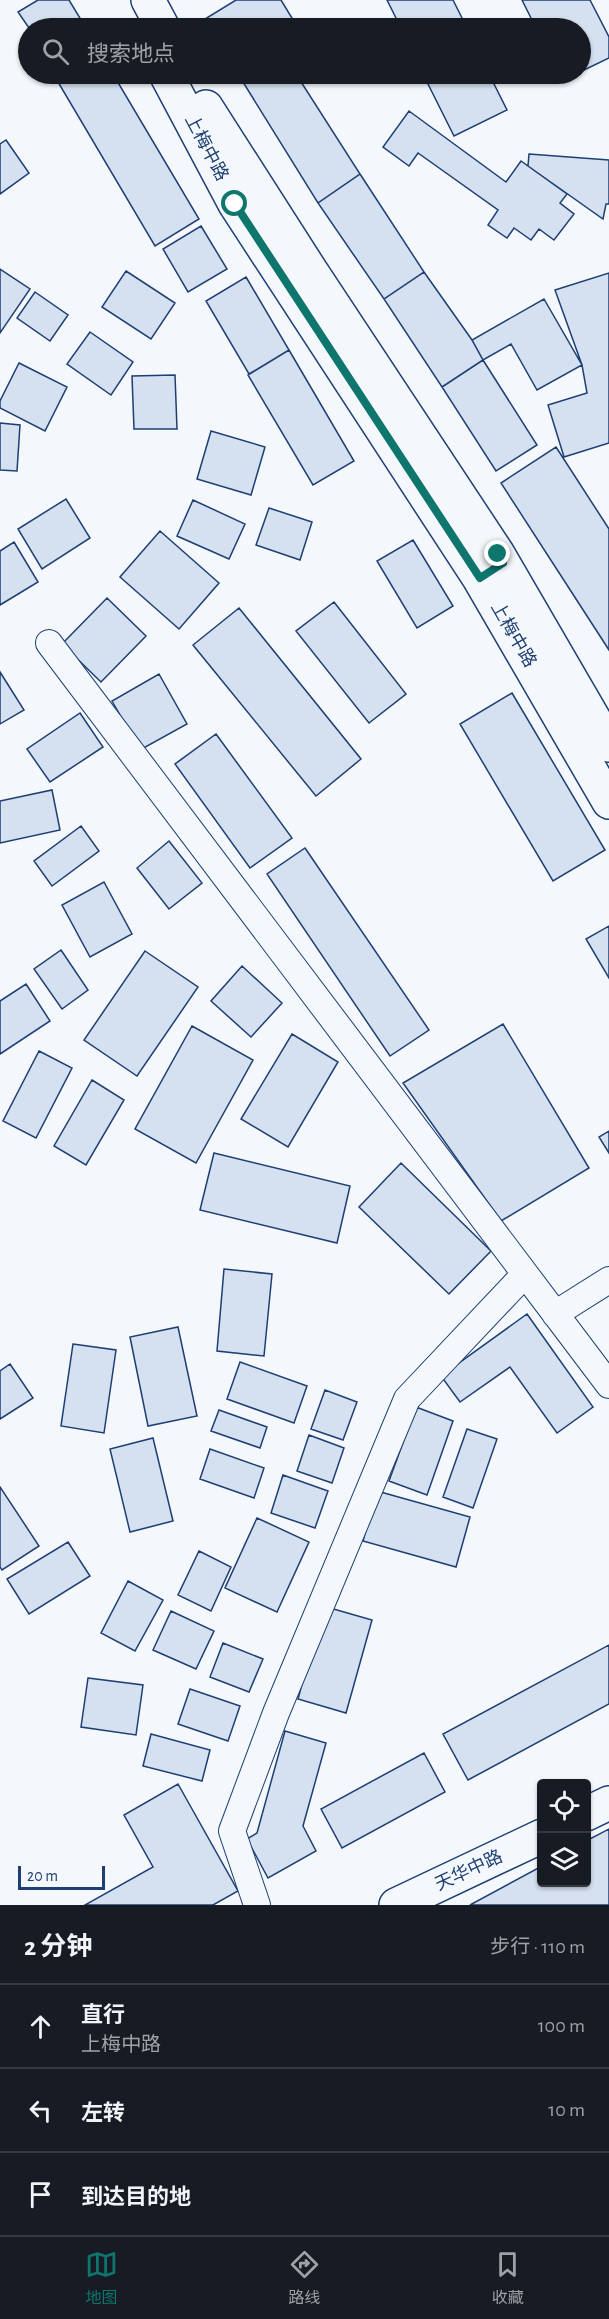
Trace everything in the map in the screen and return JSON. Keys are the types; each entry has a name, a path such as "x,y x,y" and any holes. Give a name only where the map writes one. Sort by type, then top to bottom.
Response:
{"main road":[{"path":"127,0 137,18"},
{"path":"148,0 158,18"},
{"name":"上梅中路","path":"171,84 235,204 491,570 609,745"},
{"name":"上梅中路","path":"193,84 311,271 491,570 609,802"},
{"path":"591,1812 609,1803"},
{"name":"天华中路","path":"396,1905 537,1838"}],"street":[{"path":"50,643 609,1385"},
{"path":"257,1905 232,1831 276,1713 407,1399 525,1274"},
{"path":"555,1314 609,1280"}],"building":[{"path":"38,0 69,0 80,18 22,18 18,12"},
{"path":"236,0 281,0 292,18 207,18"},
{"path":"387,0 453,0 462,18 396,18"},
{"path":"522,0 590,0 609,37 609,58 591,67 591,18 531,18"},
{"path":"59,84 119,84 199,219 155,246"},
{"path":"244,84 302,84 360,174 318,203"},
{"path":"428,84 494,84 507,110 454,136"},
{"path":"409,111 506,182 521,161 567,194 560,203 574,214 554,240 539,229 531,240 514,228 507,238 488,225 498,210 418,153 409,166 383,147"},
{"path":"6,140 29,173 0,194 0,144"},
{"path":"529,154 609,160 609,204 606,204 603,219 528,166"},
{"path":"360,174 424,272 384,299 318,203"},
{"path":"201,226 227,269 188,292 163,249"},
{"path":"0,269 30,289 0,333"},
{"path":"126,271 175,303 151,339 102,307"},
{"path":"424,272 472,340 483,360 442,387 384,299"},
{"path":"609,273 609,443 564,457 548,405 587,393 582,365 555,290"},
{"path":"246,277 289,350 249,374 206,301"},
{"path":"35,292 68,315 50,341 17,318"},
{"path":"544,299 582,365 537,390 511,344 483,360 472,340"},
{"path":"90,332 133,362 111,395 67,364"},
{"path":"289,350 354,461 313,485 248,375"},
{"path":"483,360 537,445 496,471 442,387"},
{"path":"19,363 67,387 45,431 0,408 0,401"},
{"path":"175,375 177,429 134,429 132,376"},
{"path":"0,423 20,425 17,471 0,470"},
{"path":"211,431 265,447 251,495 197,479"},
{"path":"556,447 609,529 609,650 501,483"},
{"path":"66,499 90,538 42,569 18,529"},
{"path":"193,500 245,524 229,559 177,536"},
{"path":"269,508 312,522 300,560 256,545"},
{"path":"160,531 219,583 179,629 120,577"},
{"path":"413,540 453,606 417,628 377,561"},
{"path":"14,542 38,582 0,605 0,551"},
{"path":"107,598 146,636 101,682 62,644"},
{"path":"334,602 406,694 369,723 296,631"},
{"path":"239,608 361,759 316,796 193,645"},
{"path":"0,672 24,710 0,724"},
{"path":"159,674 187,724 140,750 112,701"},
{"path":"512,693 605,850 553,881 460,724"},
{"path":"80,713 103,747 50,782 27,749"},
{"path":"216,734 292,838 250,868 175,764"},
{"path":"52,790 60,830 0,843 0,801"},
{"path":"81,826 99,851 52,886 34,861"},
{"path":"169,841 202,883 169,909 137,868"},
{"path":"305,848 429,1030 390,1056 267,874"},
{"path":"104,882 132,934 90,957 62,905"},
{"path":"609,926 609,978 586,939"},
{"path":"61,950 88,990 62,1009 34,969"},
{"path":"145,951 198,987 137,1076 84,1040"},
{"path":"242,966 282,1003 251,1037 211,1001"},
{"path":"26,984 50,1021 0,1054 0,1001"},
{"path":"503,1024 589,1168 501,1221 403,1083"},
{"path":"192,1026 253,1060 196,1163 135,1129"},
{"path":"292,1034 338,1062 288,1147 241,1119"},
{"path":"39,1051 72,1068 36,1138 3,1121"},
{"path":"92,1080 124,1100 86,1165 54,1146"},
{"path":"609,1131 609,1153 599,1137"},
{"path":"214,1153 350,1186 337,1243 200,1210"},
{"path":"401,1163 491,1251 449,1294 359,1207"},
{"path":"224,1269 272,1274 264,1356 217,1351"},
{"path":"527,1314 593,1407 557,1433 510,1367 460,1402 441,1376"},
{"path":"178,1327 197,1416 148,1426 130,1337"},
{"path":"73,1344 116,1350 104,1433 61,1426"},
{"path":"240,1362 307,1386 294,1423 227,1399"},
{"path":"10,1364 33,1398 0,1419 0,1371"},
{"path":"325,1390 357,1402 343,1440 311,1429"},
{"path":"416,1407 453,1421 427,1495 389,1481"},
{"path":"219,1410 267,1427 260,1448 211,1431"},
{"path":"467,1429 497,1439 473,1508 443,1497"},
{"path":"309,1435 344,1448 332,1483 297,1471"},
{"path":"153,1438 173,1521 130,1532 110,1449"},
{"path":"210,1449 264,1468 254,1498 200,1479"},
{"path":"283,1475 328,1491 315,1528 271,1513"},
{"path":"0,1487 39,1546 2,1570 0,1567"},
{"path":"377,1491 470,1517 456,1567 363,1541"},
{"path":"257,1518 309,1542 277,1612 225,1588"},
{"path":"68,1542 90,1576 29,1614 7,1579"},
{"path":"199,1551 231,1567 211,1611 178,1595"},
{"path":"128,1581 163,1600 135,1651 101,1633"},
{"path":"323,1606 372,1620 346,1713 298,1699"},
{"path":"171,1611 214,1631 196,1669 153,1650"},
{"path":"223,1643 263,1659 249,1692 210,1677"},
{"path":"609,1645 609,1704 468,1780 443,1734"},
{"path":"88,1678 143,1685 136,1735 81,1727"},
{"path":"190,1689 240,1706 228,1741 178,1724"},
{"path":"285,1731 326,1743 303,1826 316,1851 268,1878 247,1839 257,1833"},
{"path":"151,1734 210,1750 202,1781 143,1766"},
{"path":"424,1753 445,1792 342,1848 321,1809"},
{"path":"178,1784 238,1891 213,1905 85,1905 153,1867 124,1815"},
{"path":"609,1829 609,1905 470,1905 537,1869 537,1887 591,1887 591,1838"}],"route":[{"path":"235,204 480,578 503,563 498,554"}]}
